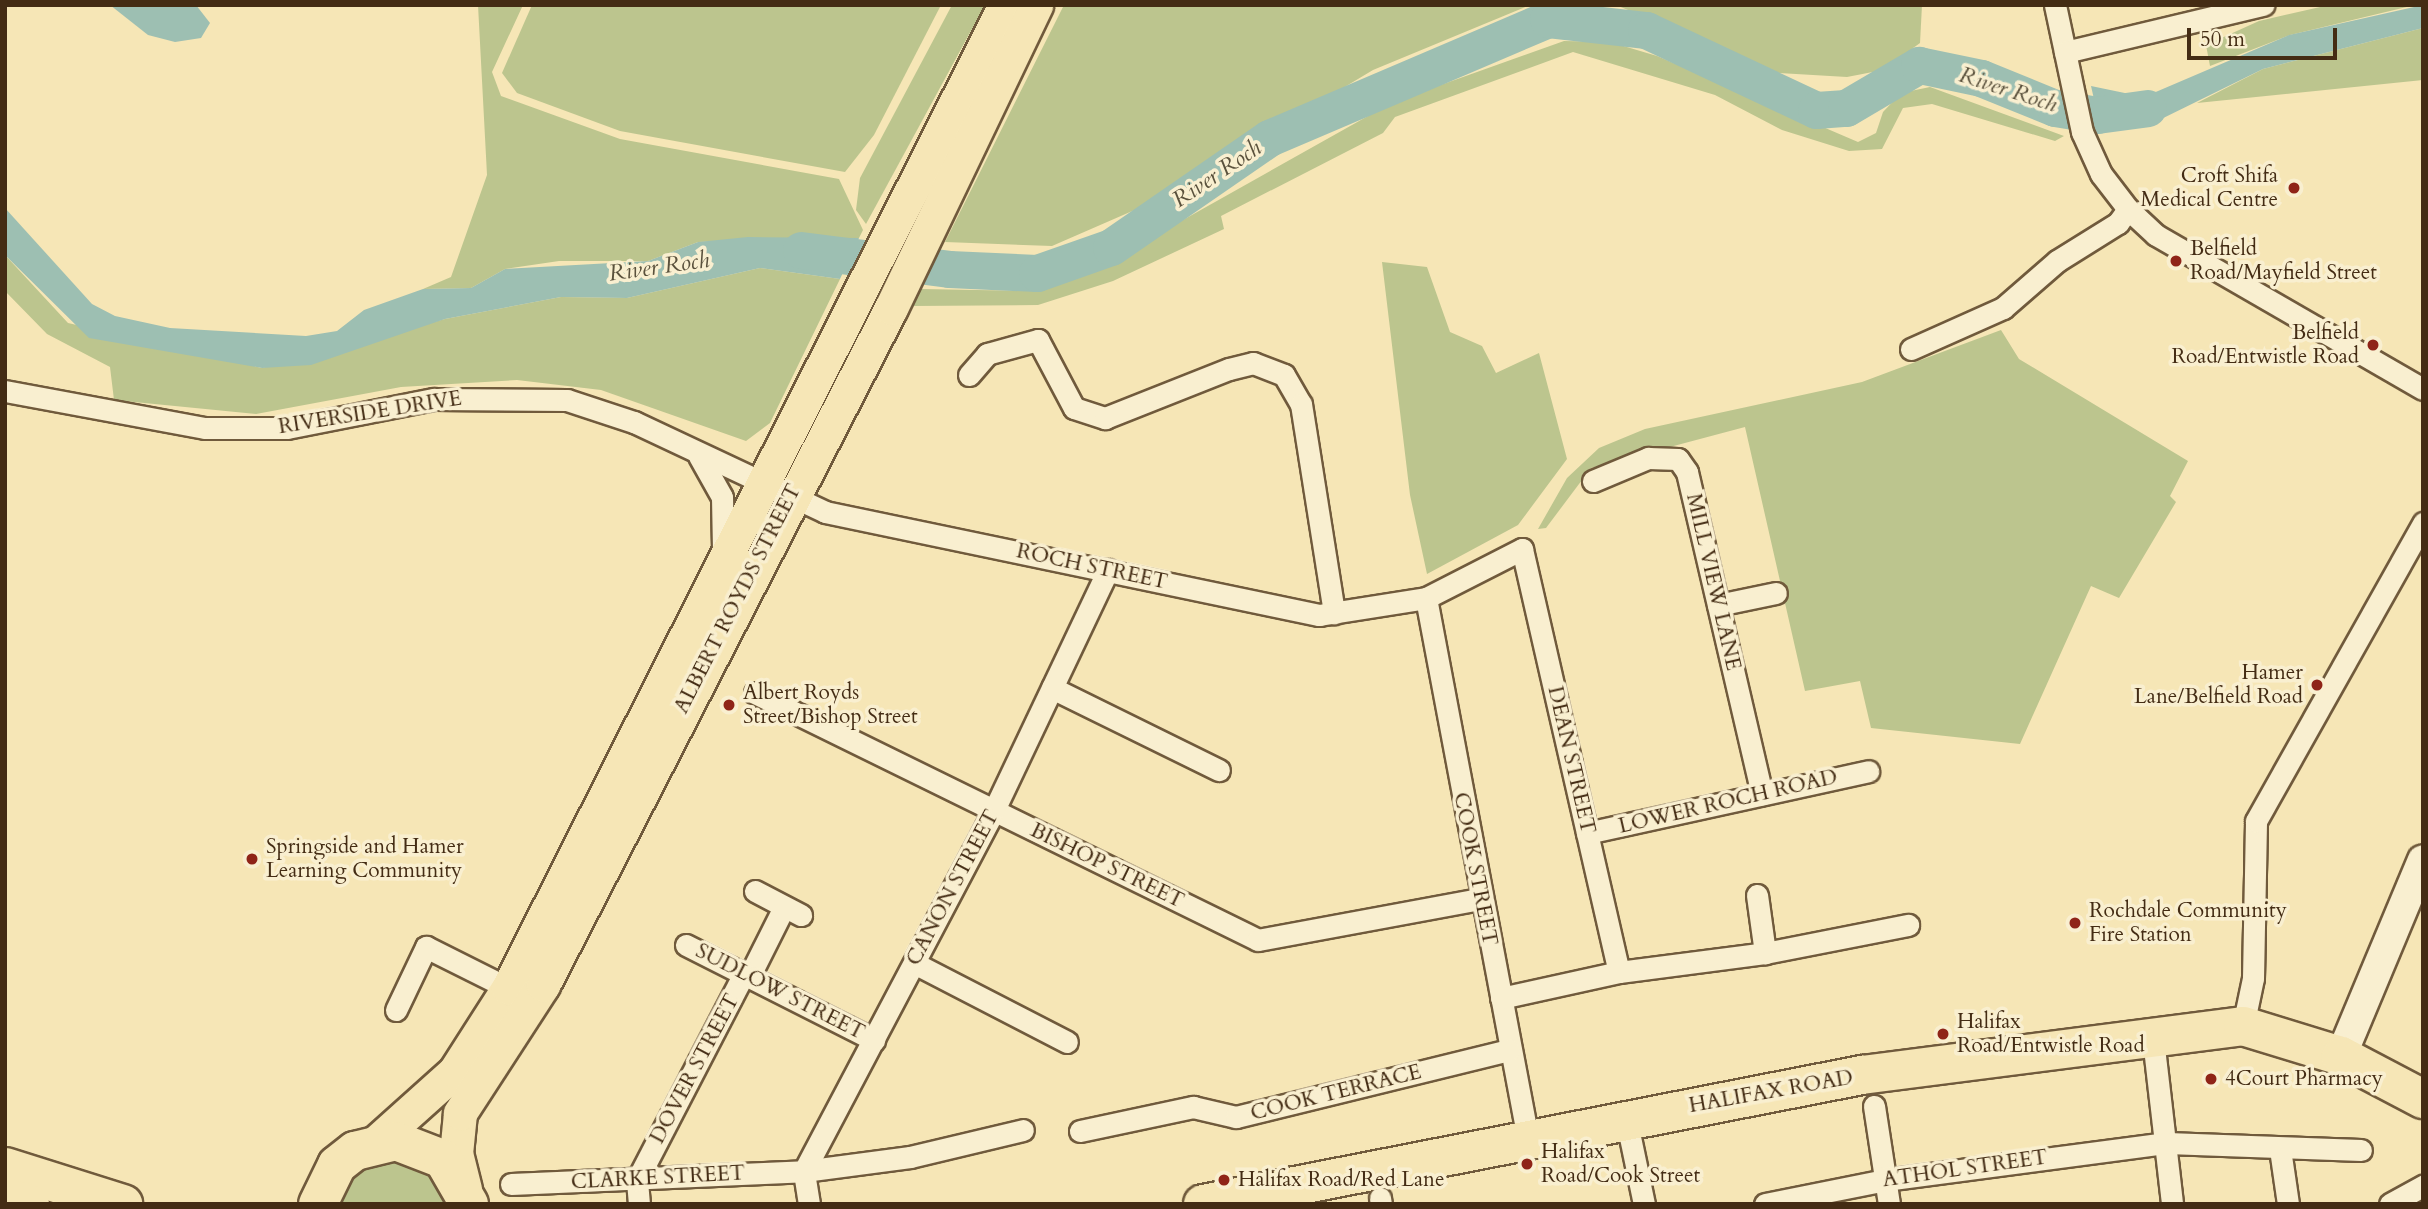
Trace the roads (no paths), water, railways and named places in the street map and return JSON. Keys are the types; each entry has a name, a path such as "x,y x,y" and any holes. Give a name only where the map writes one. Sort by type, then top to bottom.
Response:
{"highway":[{"name":"HALIFAX ROAD","path":"1203,1204 1626,1118 1996,1054 2152,1039 2243,1026 2341,1056 2423,1099"},
{"path":"288,1204 321,1194 355,1150 376,1142 431,1150 467,1196"},
{"path":"5,1167 123,1204"},
{"path":"5,1197 30,1204"}],"main road":[{"name":"ALBERT ROYDS STREET","path":"467,1196 455,1137 460,1113 543,985 777,488 857,295 1005,5"},
{"name":"ALBERT ROYDS STREET","path":"376,1142 455,1071 508,988 719,570 777,488 891,308 1036,5"},
{"path":"2341,1056 2423,860"}],"street":[{"path":"2054,5 2082,132 2101,174 2128,209 2156,235 2423,389"},
{"path":"2065,52 2263,5"},
{"path":"1911,349 2003,308 2057,261 2118,223 2128,209"},
{"path":"969,375 987,354 1038,340 1074,408 1105,418 1229,369 1269,366 1295,387 1301,404 1334,613"},
{"name":"RIVERSIDE DRIVE","path":"5,391 205,428 287,428 434,399 567,400 634,422 699,456 777,488"},
{"path":"699,456 722,497 725,546 719,570"},
{"name":"MILL VIEW LANE","path":"1593,481 1648,458 1678,459 1687,472 1762,794"},
{"name":"ROCH STREET","path":"777,488 825,512 1319,615 1426,598 1522,549"},
{"path":"2243,1026 2253,978 2256,821 2423,523"},
{"name":"DEAN STREET","path":"1522,549 1619,972"},
{"name":"CANON STREET","path":"804,1171 994,810 1108,570"},
{"path":"1718,606 1776,593"},
{"name":"COOK STREET","path":"1426,598 1479,900 1502,998 1509,1050 1528,1139"},
{"path":"1052,688 1219,770"},
{"name":"BISHOP STREET","path":"754,693 1258,940 1479,900"},
{"name":"LOWER ROCH ROAD","path":"1587,833 1868,771"},
{"name":"DOVER STREET","path":"637,1180 747,975 793,911 755,891"},
{"path":"1757,895 1765,953"},
{"path":"1502,998 1619,972 1765,953 1908,925"},
{"name":"SUDLOW STREET","path":"687,945 874,1040"},
{"path":"396,1010 426,947 508,988"},
{"path":"914,963 1067,1041"},
{"path":"2152,1039 2167,1143 2172,1204"},
{"name":"COOK TERRACE","path":"1080,1131 1193,1107 1236,1117 1509,1050"},
{"path":"1874,1106 1889,1204"},
{"path":"1626,1118 1644,1204"},
{"name":"CLARKE STREET","path":"511,1184 804,1171 910,1157 1023,1130"},
{"name":"ATHOL STREET","path":"1765,1204 1885,1180 2167,1143 2361,1150"},
{"path":"2280,1149 2288,1204"},
{"path":"804,1171 809,1204"},
{"path":"637,1180 639,1204"},
{"path":"2390,1204 2423,1186"}],"water":[{"path":"110,5 196,5 210,23 201,38 175,42 148,35"},
{"path":"2423,5 2423,28 2263,69 2145,127 2101,130 2091,86 2144,97 2289,35"},
{"path":"5,208 92,304 115,316 170,328 306,336 337,331 364,310 423,289 471,288 505,269 648,261 698,242 748,237 859,238 840,279 760,268 627,298 561,297 445,319 311,365 262,368 89,338 5,255"}],"waterway":[{"name":"River Roch","path":"801,250 949,269 1037,273 1111,247 1269,138 1548,19 1646,30 1816,110 1846,108 1919,65 1981,78 2055,108 2097,115 2148,108"}],"place":[{"name":"Croft Shifa Medical Centre","path":"2294,188"},
{"name":"Belfield Road/Mayfield Street","path":"2176,261"},
{"name":"Belfield Road/Entwistle Road","path":"2373,345"},
{"name":"Hamer Lane/Belfield Road","path":"2317,685"},
{"name":"Albert Royds Street/Bishop Street","path":"729,705"},
{"name":"Springside and Hamer Learning Community","path":"252,859"},
{"name":"Rochdale Community Fire Station","path":"2075,923"},
{"name":"Halifax Road/Entwistle Road","path":"1943,1034"},
{"name":"4Court Pharmacy","path":"2211,1079"},
{"name":"Halifax Road/Cook Street","path":"1527,1164"},
{"name":"Halifax Road/Red Lane","path":"1224,1180"}]}
